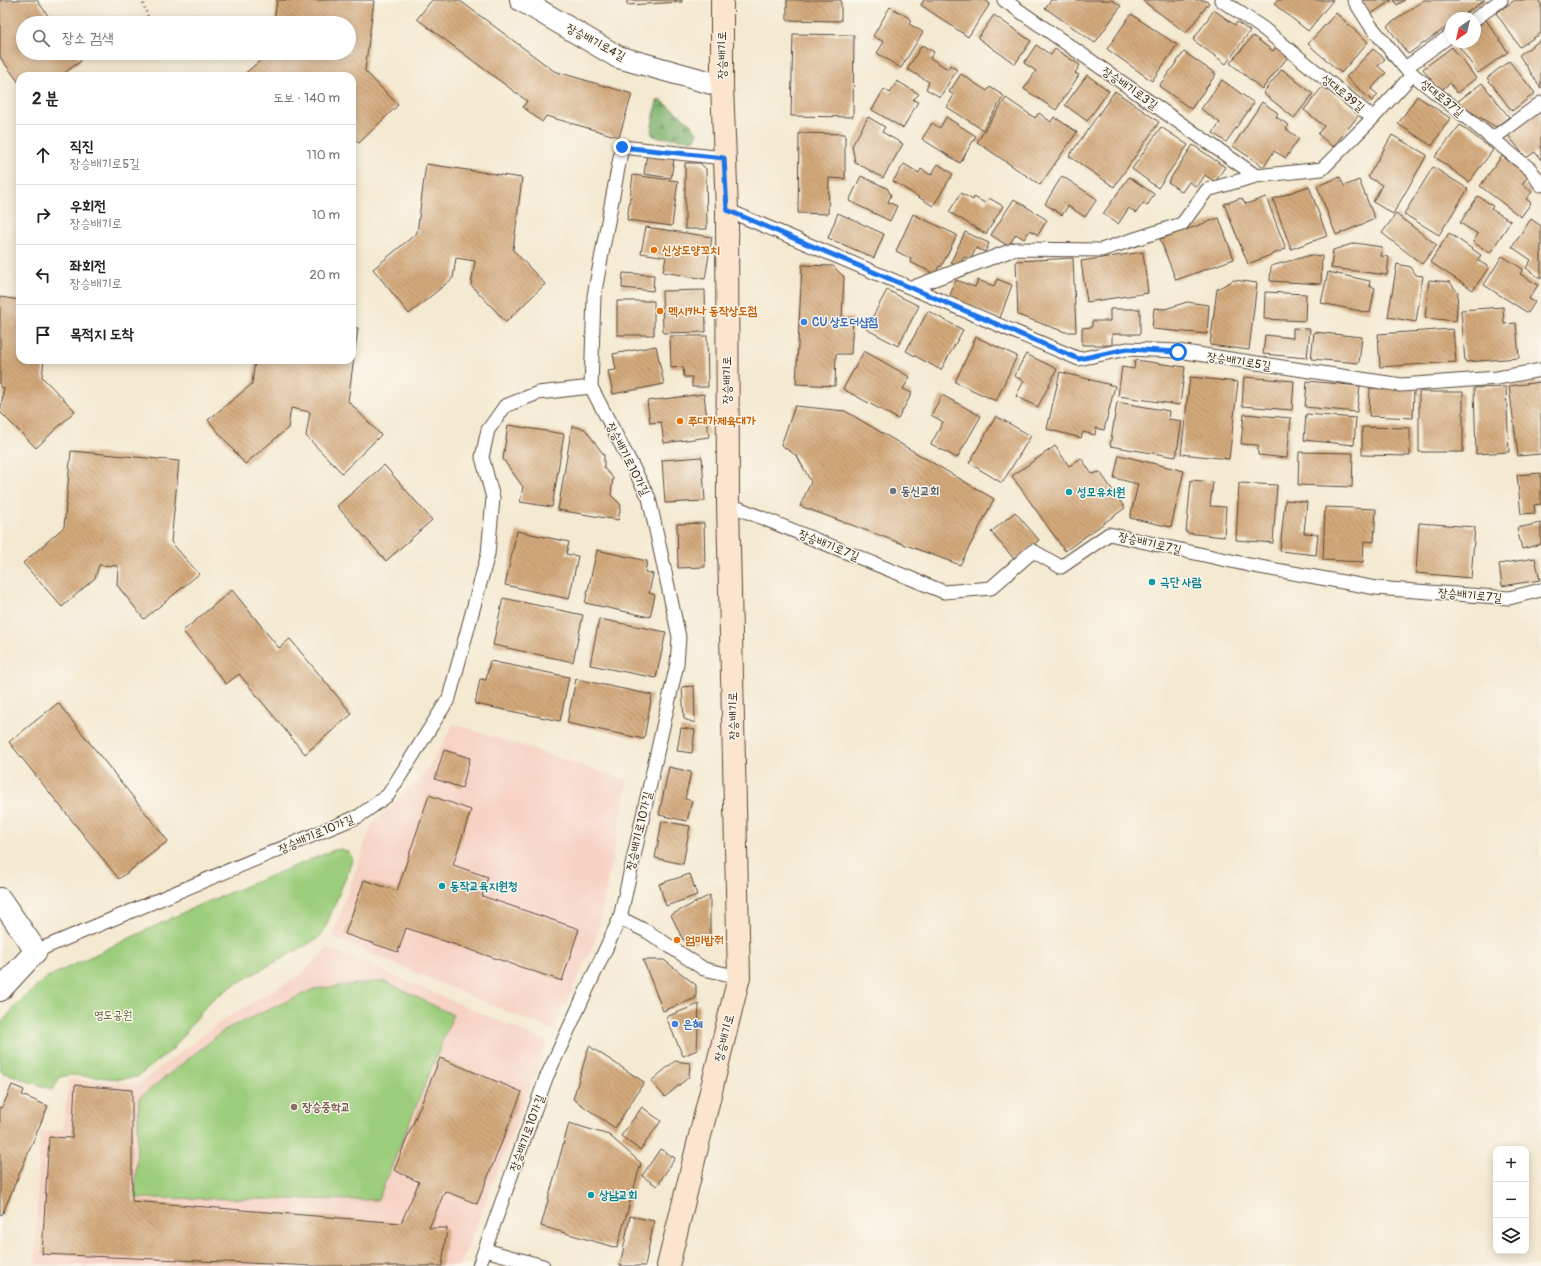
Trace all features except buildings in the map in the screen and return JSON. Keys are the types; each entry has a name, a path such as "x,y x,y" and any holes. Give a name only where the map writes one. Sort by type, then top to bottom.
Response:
{"main road":[{"name":"장승배기로","path":"668,1266 739,977 728,504 727,210 722,86 722,0"}],"street":[{"name":"장승배기로4길","path":"521,0 618,57 722,86"},
{"path":"0,899 36,951 0,990"}],"lane":[{"name":"장승배기로3길","path":"1004,0 1256,176"},
{"name":"성대로39길","path":"911,288 1015,249 1101,250 1182,224 1207,190 1256,176 1322,169 1373,118 1264,29 1221,0"},
{"name":"성대로37길","path":"1354,0 1370,25 1409,71 1530,169 1541,185"},
{"path":"1481,15 1501,0"},
{"path":"1373,118 1409,71 1445,41"},
{"path":"1492,139 1541,103"},
{"name":"장승배기로10가길","path":"479,1266 546,1078 620,918 677,664 679,637 649,498 591,387 594,296 622,147 724,158"},
{"name":"장승배기로5길","path":"727,210 1079,359 1127,349 1178,352 1401,385 1497,378 1541,370"},
{"name":"장승배기로10가길","path":"36,951 359,816 388,795 449,698 488,554 493,498 482,457 488,430 505,406 538,393 591,387"},
{"name":"장승배기로7길","path":"728,504 944,592 990,588 1033,551 1061,567 1109,534 1249,565 1376,588 1510,598 1541,590"},
{"path":"620,918 648,932 704,969 739,977"},
{"path":"485,1250 543,1266"}],"path":[{"path":"142,0 148,16"}],"shaded area":[{"path":"454,724 628,780 597,936 553,1031 332,937 372,824 426,772"},
{"name":"장승중학교","path":"327,947 548,1042 460,1266 88,1266 35,1264 40,1132 63,1130 69,1079 139,1084 223,1020 303,973"}],"green space":[{"path":"661,100 689,122 698,133 696,138 692,140 656,137 652,135 651,130 657,101"},
{"name":"영도공원","path":"342,849 348,852 352,857 351,864 324,931 317,939 232,986 209,1002 173,1049 137,1077 120,1079 70,1075 60,1077 53,1090 0,1071 0,1024 17,1005 46,978 197,906 334,850"},
{"path":"384,981 453,1015 378,1200 135,1198 139,1098 226,1029 314,989"}],"place":[{"name":"신상도양꼬치","path":"654,250"},
{"name":"멕시카나 동작상도점","path":"660,311"},
{"name":"CU 상도더샵점","path":"804,322"},
{"name":"쭈대가제육대가","path":"680,421"},
{"name":"동신교회","path":"893,491"},
{"name":"성모유치원","path":"1069,492"},
{"name":"극단 사람","path":"1152,582"},
{"name":"동작교육지원청","path":"442,886"},
{"name":"엄마밥줘","path":"677,940"},
{"name":"은혜","path":"675,1024"},
{"name":"장승중학교","path":"294,1107"},
{"name":"상남교회","path":"591,1195"}],"route":[{"path":"622,147 724,158 727,210 1079,359 1127,349 1178,352"}]}
